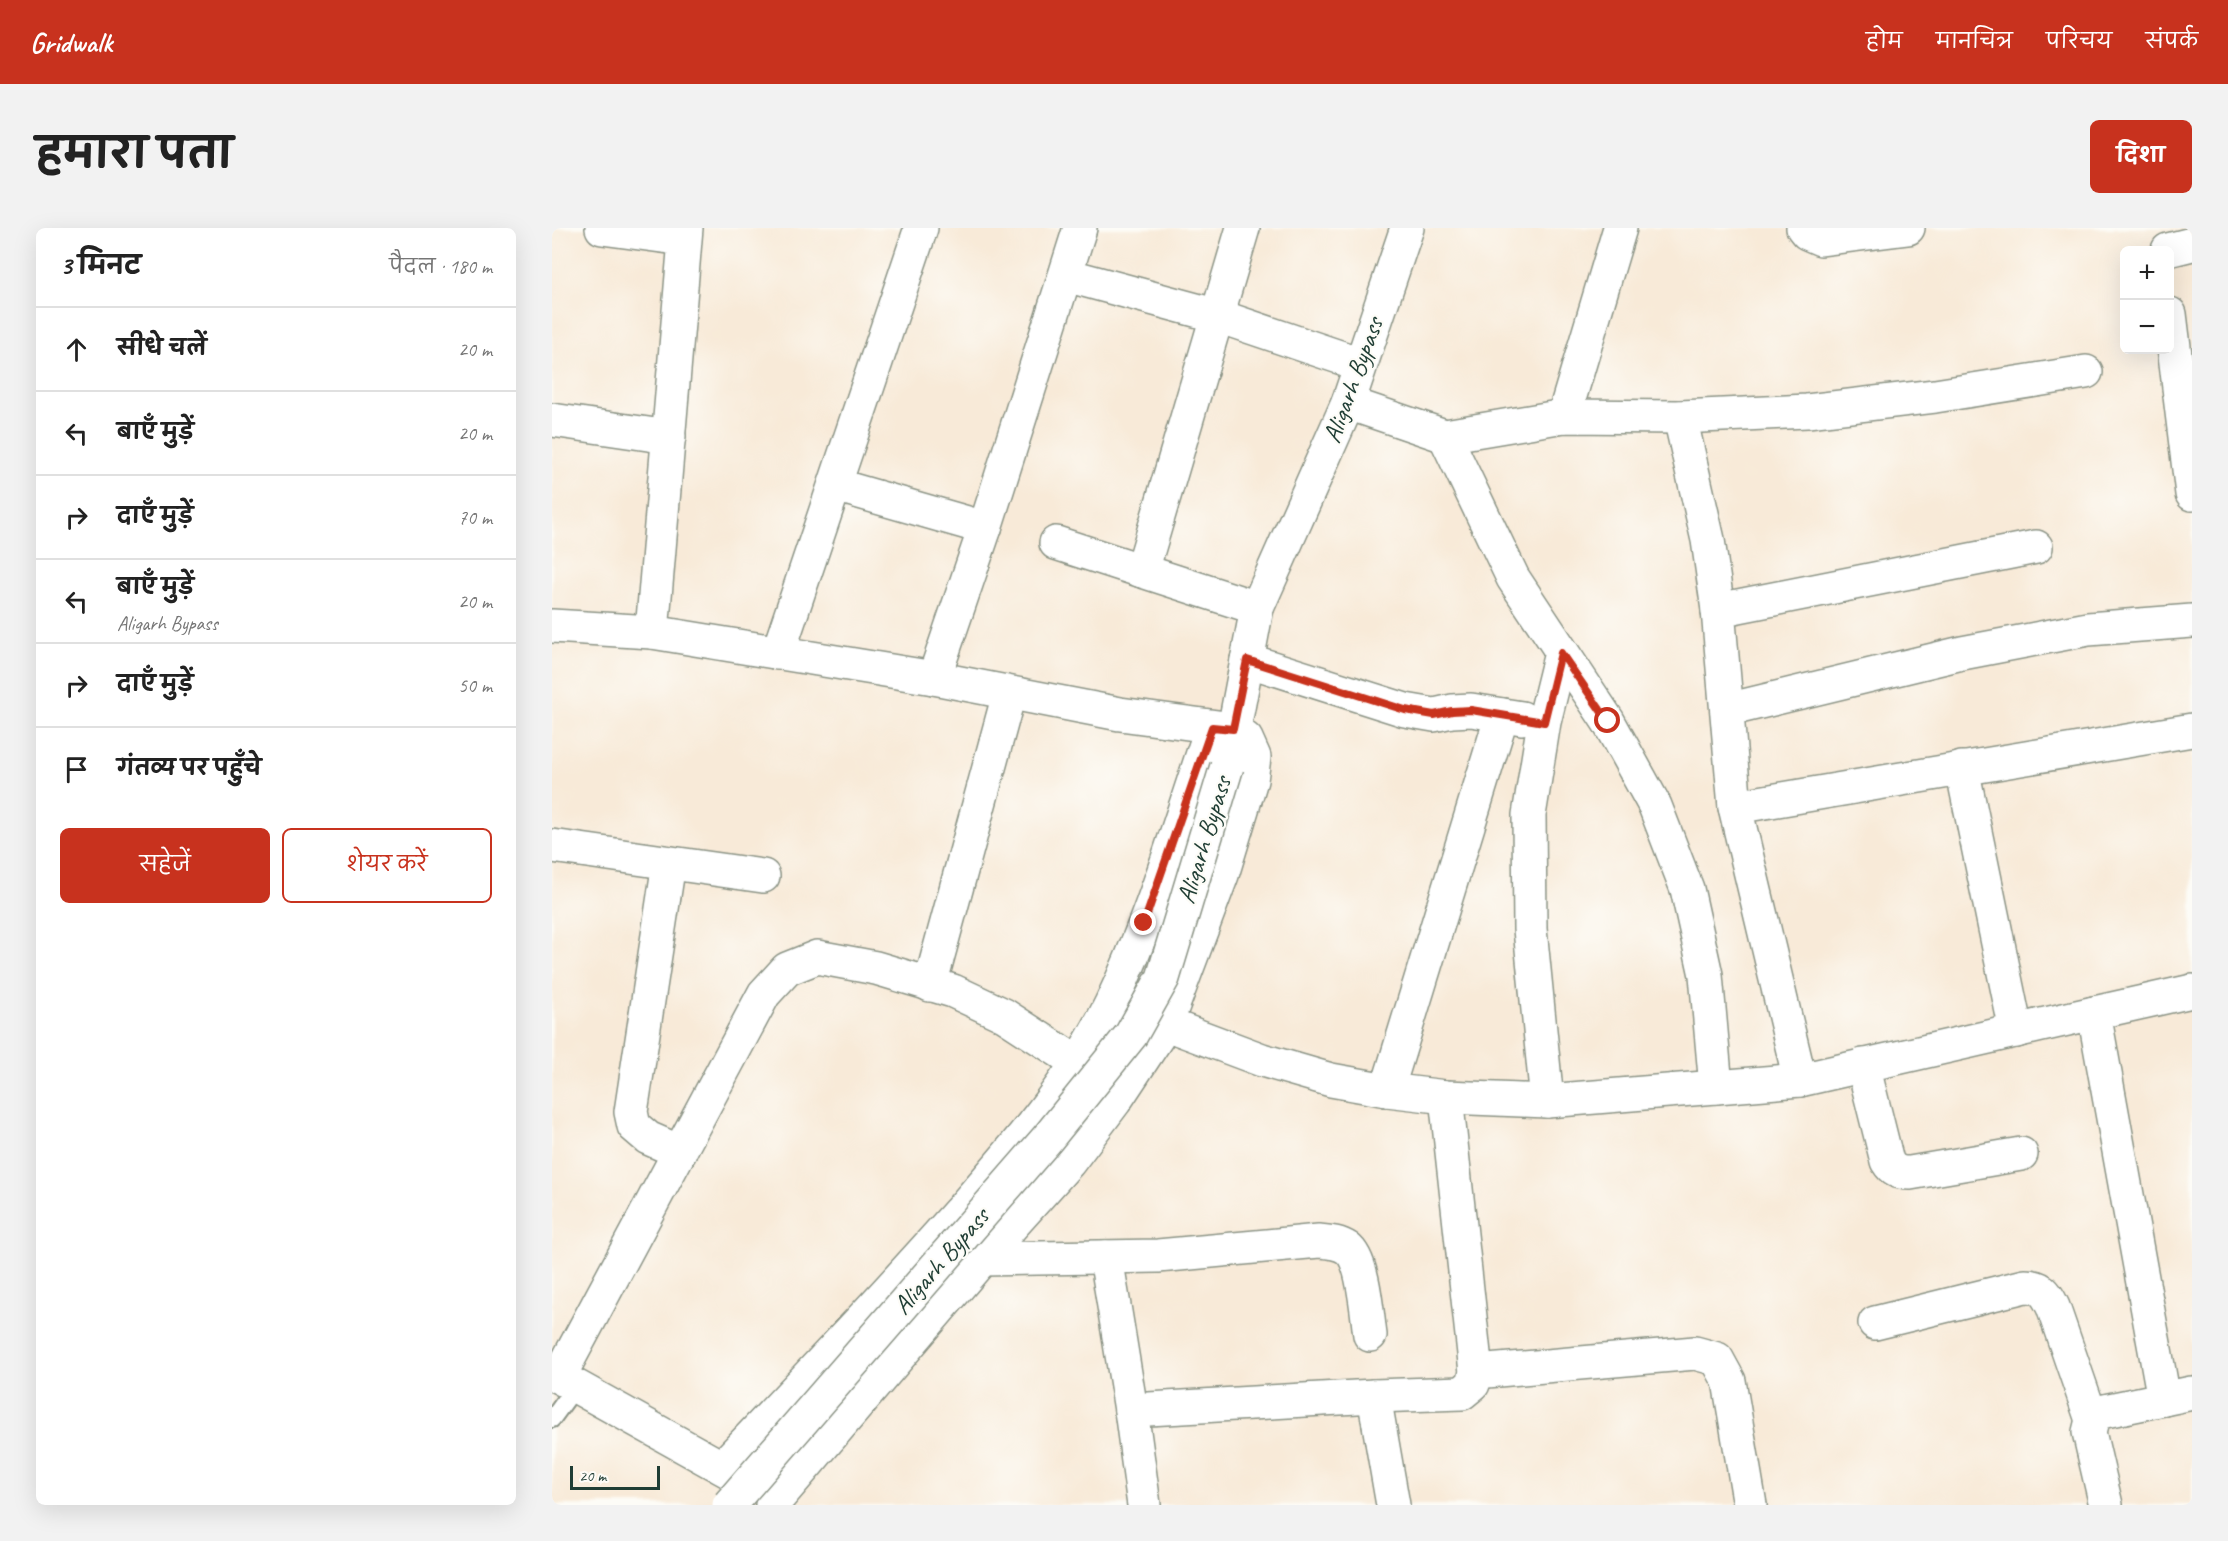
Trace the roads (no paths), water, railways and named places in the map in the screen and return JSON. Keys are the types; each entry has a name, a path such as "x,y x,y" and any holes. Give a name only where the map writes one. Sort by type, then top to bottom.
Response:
{"street":[{"path":"602,228 685,234 652,632"},
{"path":"778,653 921,228"},
{"path":"934,678 985,528 1080,228"},
{"path":"1142,571 1243,228"},
{"name":"Aligarh Bypass","path":"729,1505 1047,1139 1131,1035 1163,978 1227,766 1222,728 1247,660 1257,608 1348,403 1407,228"},
{"path":"1564,416 1620,228"},
{"path":"1803,228 1807,233 1821,239 1908,228"},
{"path":"2159,228 2161,246"},
{"path":"2174,248 2192,244"},
{"path":"1066,275 1218,316 1360,364"},
{"path":"2174,346 2188,434 2192,494"},
{"path":"1348,403 1445,436 1564,416 1680,417 1807,411 1935,396 2086,372"},
{"path":"1680,417 1707,540 1718,610 1735,807 1800,1080"},
{"path":"552,420 669,436"},
{"path":"1445,436 1513,578 1608,721 1654,806 1687,889 1706,975 1716,1087"},
{"path":"835,485 985,528"},
{"path":"1056,543 1257,608"},
{"path":"1718,610 2036,547"},
{"path":"1726,710 1962,653 2088,629 2192,621"},
{"path":"552,626 652,632 934,678 1120,714 1222,728 1246,739 1254,757 1251,780 1222,875 1166,1024 1115,1101 1069,1162 982,1259 779,1503 722,1467 563,1378 764,994 787,969 817,957 876,968 953,992 1004,1015 1078,1063"},
{"path":"1547,1101 1530,929 1529,815 1544,722 1561,653"},
{"path":"1247,660 1405,710 1434,715 1471,710 1544,722"},
{"path":"930,985 1009,694"},
{"path":"1387,1090 1502,715"},
{"path":"722,1467 905,1273 1003,1162 1078,1063 1111,1004 1222,728"},
{"path":"1735,807 2192,730"},
{"path":"1962,768 2016,1031"},
{"path":"552,846 763,876"},
{"path":"669,863 631,1112 633,1126 648,1138 680,1152"},
{"path":"1166,1024 1262,1060 1331,1080 1446,1097 1547,1101 1800,1080 2192,991"},
{"path":"2094,1013 2178,1396 2100,1412 2092,1420 2089,1432 2106,1505"},
{"path":"1863,1065 1887,1161 1892,1169 1900,1173 1910,1173 2021,1154"},
{"path":"1131,1410 1462,1393 1473,1384 1476,1372 1446,1097"},
{"path":"982,1259 1158,1256 1319,1241 1337,1242 1349,1249 1357,1262 1370,1335"},
{"path":"1106,1257 1144,1505"},
{"path":"1875,1323 2025,1286 2037,1286 2047,1293 2053,1307 2092,1420"},
{"path":"1476,1372 1695,1353 1717,1359 1729,1381 1750,1505"},
{"path":"1374,1396 1393,1505"}],"lane":[{"path":"552,1419 563,1378"}]}
